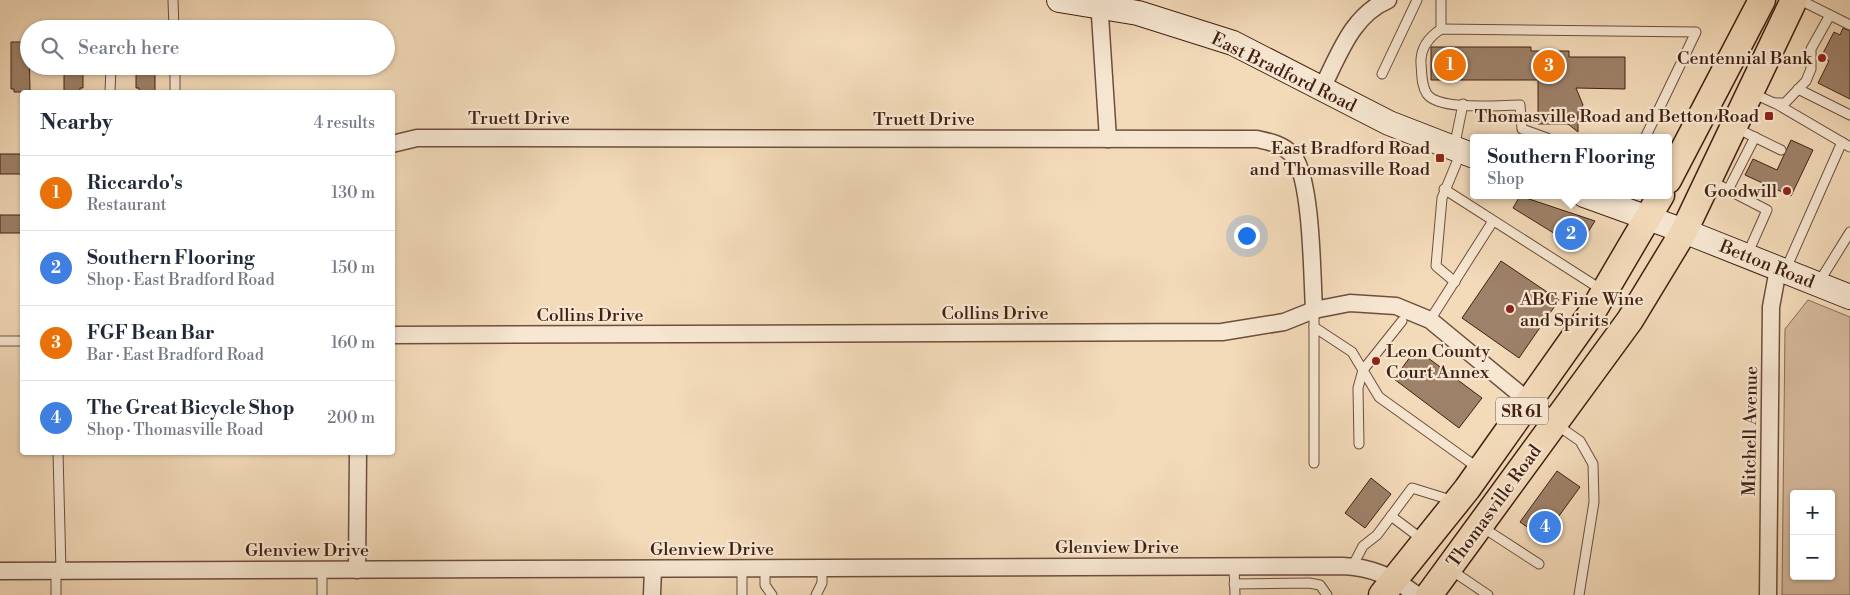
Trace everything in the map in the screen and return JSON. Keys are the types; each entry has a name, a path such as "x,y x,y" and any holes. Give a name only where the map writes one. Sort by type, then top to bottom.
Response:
{"main road":[{"path":"1672,172 1762,0"},
{"name":"Thomasville Road","path":"1429,595 1630,320 1684,231 1718,185 1744,132 1750,92 1794,0"},
{"name":"Thomasville Road","path":"1389,587 1480,470 1605,292 1659,199"}],"street":[{"name":"East Bradford Road","path":"1059,0 1099,3 1165,21 1233,44 1389,123 1463,152"},
{"path":"1322,88 1354,24 1377,4 1388,0"},
{"path":"1099,3 1108,139"},
{"name":"Truett Drive","path":"395,143 416,138 1257,139 1277,144 1293,155 1301,167 1305,181 1314,310"},
{"path":"1595,199 1684,231"},
{"name":"Betton Road","path":"1684,231 1850,297"},
{"name":"Mitchell Avenue","path":"1768,595 1771,307 1782,270"},
{"name":"Collins Drive","path":"395,335 1222,332 1284,322 1314,310 1350,303 1370,303 1396,306 1430,320 1555,423"},
{"path":"357,570 358,455"},
{"name":"Glenview Drive","path":"0,572 1352,566 1377,570 1389,587 1417,595"},
{"path":"652,595 653,569"}],"lane":[{"path":"173,0 174,20"},
{"path":"1382,74 1417,0"},
{"path":"1441,0 1441,29"},
{"path":"1800,0 1850,25"},
{"path":"1774,103 1785,103 1806,81 1811,69 1811,49 1830,15"},
{"path":"1536,134 1522,129 1520,105 1445,104 1430,98 1423,84 1421,60 1425,45 1433,34 1441,29 1696,32 1647,134"},
{"path":"110,90 111,75"},
{"path":"175,75 175,90"},
{"path":"1798,89 1850,115"},
{"path":"1750,92 1774,103 1846,144 1782,270"},
{"path":"1454,282 1436,266 1444,190 1463,152 1463,104"},
{"path":"1744,132 1781,150"},
{"path":"1718,185 1767,210 1747,256"},
{"path":"1444,190 1605,292"},
{"path":"1430,320 1493,221"},
{"path":"1818,285 1850,232"},
{"path":"1314,310 1314,463"},
{"path":"1359,444 1358,388 1363,370 1402,321"},
{"path":"1314,327 1352,352 1379,397 1480,470"},
{"path":"0,341 20,341"},
{"path":"1555,423 1580,441 1593,464 1594,502 1579,595"},
{"path":"56,595 59,571 58,455"},
{"path":"1352,566 1363,546 1377,535 1412,488 1456,502"},
{"path":"1391,516 1425,542"},
{"path":"1480,526 1538,564"},
{"path":"1234,566 1235,595"},
{"path":"742,568 742,595"},
{"path":"765,568 765,585 772,595"},
{"path":"816,595 822,583 822,568"},
{"path":"1448,569 1488,595"},
{"path":"322,570 322,595"},
{"path":"1234,584 1309,583 1320,585 1328,595"}],"shaded area":[{"path":"1808,300 1850,317 1850,595 1782,595 1785,329"}],"building":[{"path":"1843,28 1850,31 1850,99 1818,83 1829,61 1821,57 1834,32 1840,35"},
{"path":"11,42 20,42 20,75 30,75 30,90 14,92 14,89 11,89"},
{"path":"1431,47 1531,47 1531,51 1569,51 1569,57 1625,57 1625,89 1576,88 1583,105 1578,112 1578,132 1568,124 1538,124 1538,80 1431,80"},
{"path":"64,75 83,75 83,88 80,88 80,90 64,90"},
{"path":"136,75 155,75 155,90 139,90 139,88 136,88"},
{"path":"1791,140 1813,150 1791,196 1745,175 1753,159 1777,170"},
{"path":"0,154 20,154 20,174 0,174"},
{"path":"1518,199 1529,199 1595,221 1578,248 1513,208"},
{"path":"0,215 20,215 20,233 0,233"},
{"name":"ABC Fine Wine and Spirits","path":"1501,261 1559,300 1519,358 1462,318"},
{"path":"1416,349 1482,398 1459,428 1394,379"},
{"path":"1557,471 1580,487 1543,538 1520,522"},
{"path":"1371,478 1391,494 1365,528 1345,513"}],"place":[{"name":"Centennial Bank","path":"1822,58"},
{"name":"Riccardo's","path":"1450,65"},
{"name":"FGF Bean Bar","path":"1549,66"},
{"name":"Thomasville Road and Betton Road","path":"1769,116"},
{"name":"East Bradford Road and Thomasville Road","path":"1440,158"},
{"name":"Goodwill","path":"1787,191"},
{"name":"Southern Flooring","path":"1571,234"},
{"name":"ABC Fine Wine and Spirits","path":"1510,309"},
{"name":"Leon County Court Annex","path":"1376,361"},
{"name":"The Great Bicycle Shop","path":"1545,527"}]}
